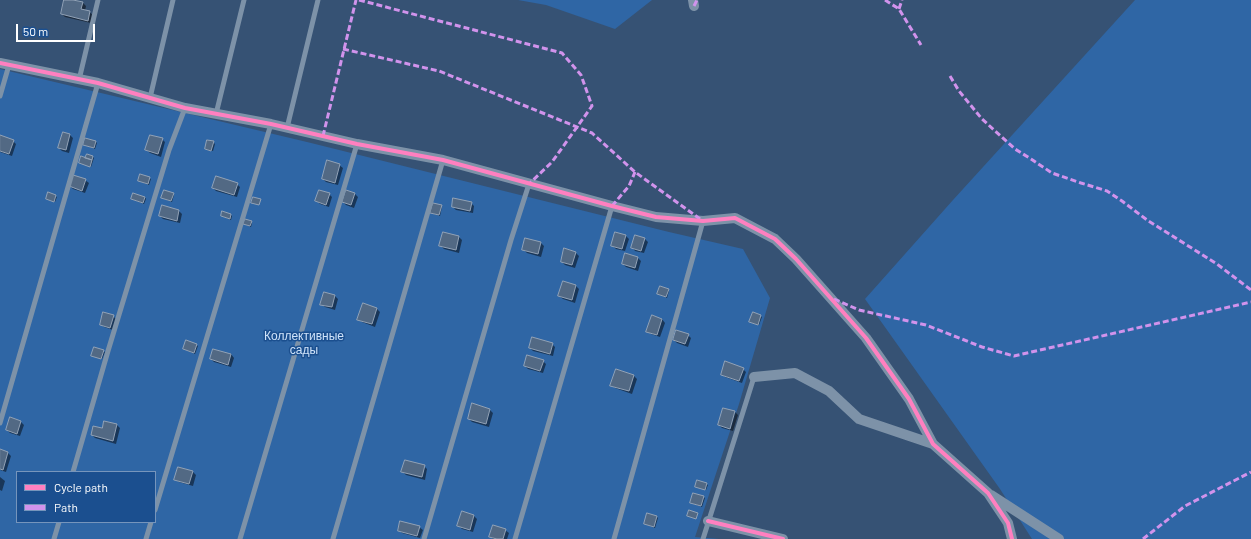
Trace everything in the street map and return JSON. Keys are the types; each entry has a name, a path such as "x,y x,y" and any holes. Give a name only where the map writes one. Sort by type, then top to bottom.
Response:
{"street":[{"path":"5,64 98,83 185,108 270,124 357,144 443,160 656,217 703,222 735,218 775,239 791,254 866,338 909,400 933,444 988,493 1059,539"},
{"path":"754,377 795,373 829,391 859,419 933,444"},
{"path":"988,493 1008,523 1012,539"},
{"path":"708,521 783,539"}],"lane":[{"path":"79,80 98,0"},
{"path":"150,98 173,0"},
{"path":"216,114 244,0"},
{"path":"287,128 318,0"},
{"path":"0,96 5,64"},
{"path":"0,423 98,83"},
{"path":"73,471 108,350 167,157 185,108"},
{"path":"156,507 270,124"},
{"path":"240,539 357,144"},
{"path":"333,539 443,160"},
{"path":"424,539 511,240 529,184"},
{"path":"515,539 612,206"},
{"path":"614,539 703,222"},
{"path":"703,539 754,377"},
{"path":"54,539 59,523"},
{"path":"146,539 151,523"}],"green space":[{"path":"518,0 652,0 615,29 546,5"},
{"path":"1135,0 1251,0 1251,539 1032,539 1000,489 865,299"},
{"name":"Коллективные сады","path":"0,69 307,142 743,249 770,298 739,404 695,537 719,539 0,539"}],"building":[{"path":"64,0 83,2 81,9 90,11 88,21 61,14"},
{"path":"63,132 70,134 66,150 58,148"},
{"path":"0,135 14,140 9,154 0,151"},
{"path":"150,135 163,138 158,154 145,150"},
{"path":"85,138 96,141 94,148 83,145"},
{"path":"207,140 214,141 211,151 205,149"},
{"path":"87,154 93,156 92,160 85,158"},
{"path":"81,156 92,160 90,167 79,163"},
{"path":"327,160 340,164 335,183 322,179"},
{"path":"140,174 150,177 148,184 138,181"},
{"path":"73,175 86,179 82,191 69,186"},
{"path":"216,176 238,183 234,195 212,188"},
{"path":"164,190 174,193 171,201 161,198"},
{"path":"319,190 330,193 326,205 315,201"},
{"path":"346,190 355,193 351,205 342,202"},
{"path":"48,192 56,195 54,202 46,199"},
{"path":"133,193 145,197 143,203 131,199"},
{"path":"253,197 261,199 259,205 251,203"},
{"path":"453,198 472,202 470,211 452,207"},
{"path":"433,203 442,205 439,215 430,213"},
{"path":"162,205 179,210 177,221 159,216"},
{"path":"222,211 231,214 230,219 221,216"},
{"path":"245,219 252,221 250,226 243,224"},
{"path":"443,232 459,236 456,250 439,246"},
{"path":"615,232 626,235 622,249 611,246"},
{"path":"635,235 645,238 641,251 631,248"},
{"path":"525,238 541,242 538,254 522,250"},
{"path":"564,248 576,252 572,265 561,262"},
{"path":"625,253 638,257 635,268 622,264"},
{"path":"563,281 576,285 572,300 558,296"},
{"path":"660,286 669,289 666,297 657,294"},
{"path":"324,292 335,295 332,307 320,305"},
{"path":"363,303 377,308 372,324 357,320"},
{"path":"103,312 114,315 110,328 100,325"},
{"path":"753,312 761,315 758,325 749,322"},
{"path":"652,315 662,319 657,335 646,332"},
{"path":"676,330 689,334 685,344 673,340"},
{"path":"532,337 553,343 550,354 529,348"},
{"path":"186,340 197,344 194,353 183,349"},
{"path":"94,347 104,350 101,359 91,356"},
{"path":"213,349 231,354 228,365 210,359"},
{"path":"527,355 544,360 540,371 524,366"},
{"path":"725,361 744,368 739,381 721,375"},
{"path":"616,369 634,375 629,391 610,386"},
{"path":"472,403 490,409 486,424 468,419"},
{"path":"723,408 735,411 730,429 718,425"},
{"path":"10,417 21,421 17,434 6,430"},
{"path":"104,421 117,424 113,441 91,435 93,426 102,428"},
{"path":"0,449 8,452 3,470 0,469"},
{"path":"405,460 425,465 422,477 401,472"},
{"path":"178,467 193,471 189,484 174,480"},
{"path":"697,480 707,483 705,490 695,487"},
{"path":"693,493 704,496 701,506 690,503"},
{"path":"689,510 698,513 696,519 687,516"},
{"path":"462,511 474,515 470,530 457,526"},
{"path":"647,513 657,516 654,527 644,524"},
{"path":"400,521 420,526 417,536 398,531"},
{"path":"493,525 506,529 503,539 489,537"}],"marked path":[{"path":"323,136 356,0"},
{"path":"359,0 562,53 581,75 592,106 552,162 529,184"},
{"path":"694,6 697,0"},
{"path":"885,0 899,9 921,45"},
{"path":"899,9 902,0"},
{"path":"343,49 439,71 592,133 635,172 700,219"},
{"path":"950,76 959,91 982,119 1015,149 1052,173 1107,191 1147,220 1217,264 1251,290"},
{"path":"612,206 629,186 635,172"},
{"path":"834,299 859,310 926,325 982,347 1014,356 1251,302"},
{"path":"1143,539 1185,506 1251,472"}],"cycle path":[{"path":"0,63 98,83 185,108 271,124 357,144 443,160 656,217 703,221 735,218 775,239 796,259 866,338 909,399 933,444 988,493 1008,523 1012,539"},
{"path":"708,521 783,539"}]}
